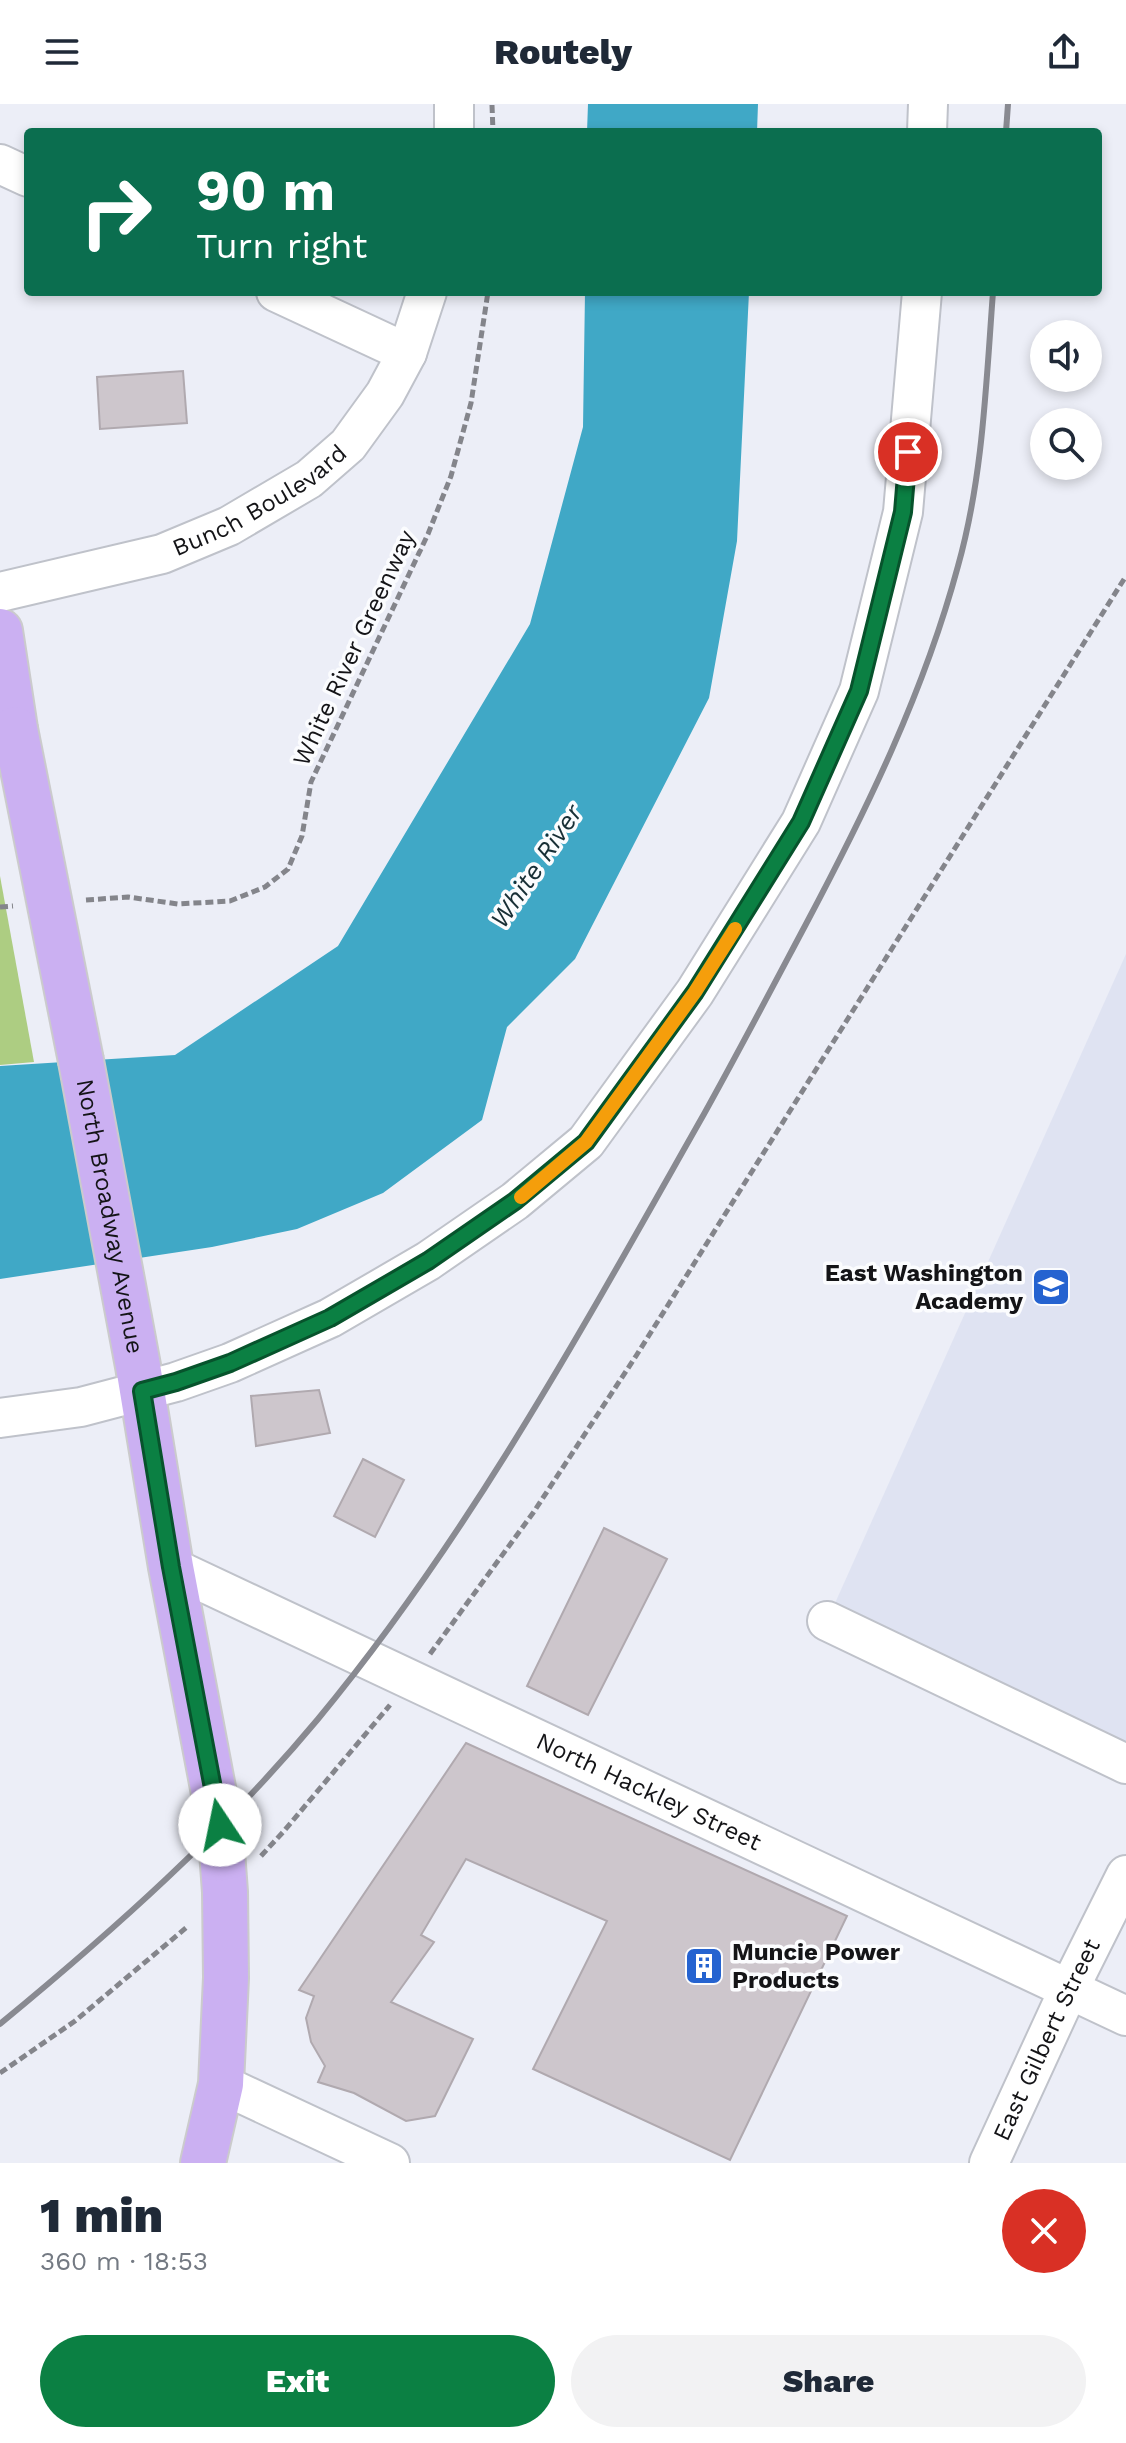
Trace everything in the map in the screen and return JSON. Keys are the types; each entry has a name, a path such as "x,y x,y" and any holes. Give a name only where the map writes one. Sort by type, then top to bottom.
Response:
{"main road":[{"name":"North Broadway Avenue","path":"0,631 15,729 81,1061 220,1825 226,1964 221,2084 203,2163"}],"street":[{"path":"454,104 454,128"},
{"path":"927,128 928,104"},
{"path":"0,164 24,175"},
{"path":"285,296 407,353"},
{"name":"Bunch Boulevard","path":"0,592 162,554 229,526 309,479 348,445 385,394 407,353 426,296"},
{"path":"0,1418 81,1407 140,1379 176,1382 230,1363 330,1318 428,1261 515,1201 586,1142 695,992 801,822 859,691 903,512 922,296"},
{"name":"North Hackley Street","path":"171,1567 1126,2016"},
{"path":"827,1621 1126,1764"},
{"name":"East Gilbert Street","path":"989,2163 1069,1989 1126,1875"},
{"path":"221,2084 390,2163"}],"path":[{"path":"492,104 493,128"},
{"name":"White River Greenway","path":"72,901 128,897 178,904 230,901 265,887 288,869 302,836 311,782 428,534 451,476 471,403 487,296"},
{"path":"259,1858 411,1680 533,1513 636,1356 1126,576"},
{"path":"0,907 18,905"},
{"path":"0,2073 75,2021 166,1946"}],"shaded area":[{"name":"East Washington Academy","path":"1126,954 1126,1764 827,1621"}],"green space":[{"path":"0,876 34,1062 0,1065"}],"water":[{"path":"588,104 758,104 757,128 587,128"},
{"name":"White River","path":"585,296 749,296 737,541 709,698 575,959 507,1027 482,1120 383,1193 297,1229 212,1247 0,1279 0,1066 175,1055 338,946 530,624 583,427"}],"building":[{"path":"183,371 187,423 100,429 97,377"},
{"path":"319,1390 330,1433 256,1446 251,1396"},
{"path":"363,1459 404,1480 375,1537 334,1516"},
{"path":"604,1528 667,1559 588,1715 527,1686"},
{"name":"Muncie Power Products","path":"466,1743 847,1916 730,2160 533,2069 607,1921 466,1859 421,1935 434,1942 391,2002 473,2039 435,2116 406,2121 354,2093 318,2082 325,2066 311,2042 306,2018 314,1996 299,1990"}],"railway":[{"path":"1006,128 1008,104"},
{"path":"0,2024 85,1953 166,1879 245,1801 318,1719 374,1648 476,1501 615,1270 717,1090 829,881 911,704 944,613 973,499 993,296"}],"slow traffic":[{"path":"521,1197 586,1142 695,992 735,929"}],"place":[{"name":"East Washington Academy","path":"1051,1287"},
{"name":"Muncie Power Products","path":"704,1966"}],"route":[{"path":"220,1825 171,1567 142,1391 230,1363 330,1318 428,1261 515,1201 586,1142 695,992 801,822 859,691 903,512 908,452"}]}
